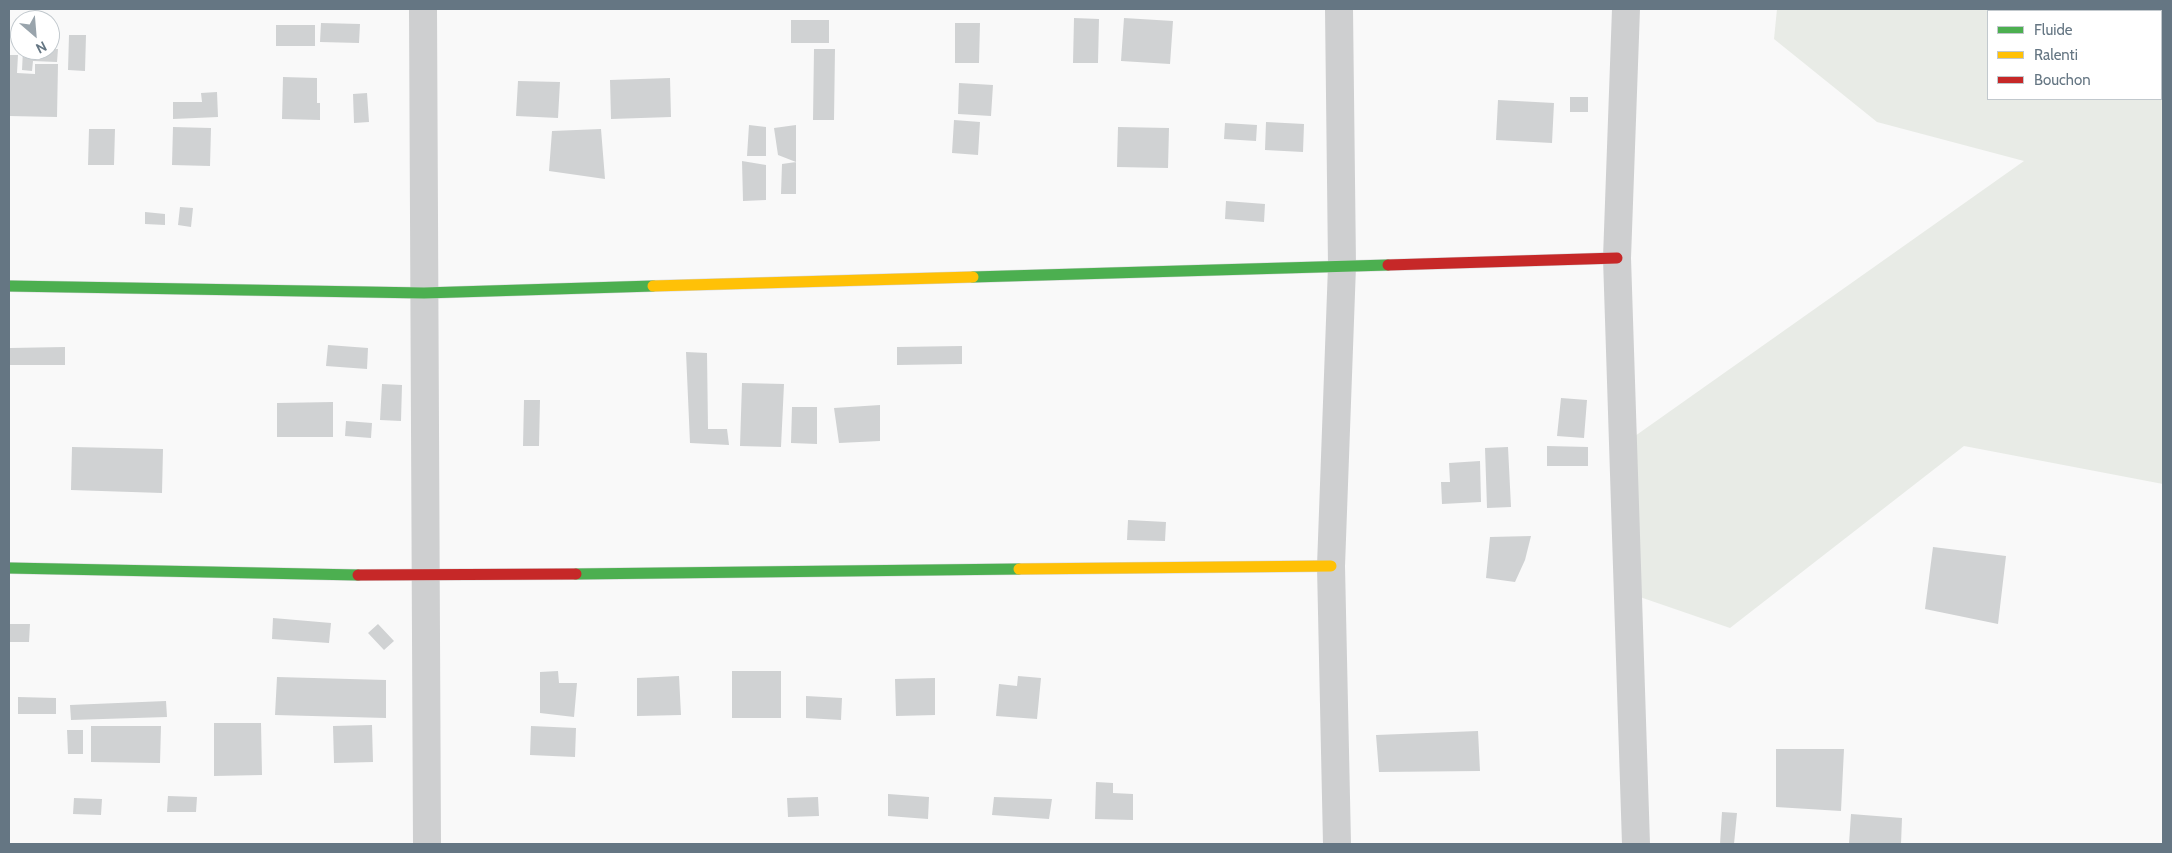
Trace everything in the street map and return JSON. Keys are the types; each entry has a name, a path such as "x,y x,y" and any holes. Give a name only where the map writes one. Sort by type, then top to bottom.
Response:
{"street":[{"path":"423,9 427,844"},
{"path":"1337,844 1331,566 1342,266 1339,9"},
{"path":"1626,9 1617,258 1636,844"},
{"path":"9,286 424,293 1617,258"},
{"path":"9,568 426,576 1331,566"}],"shaded area":[{"path":"1777,9 2163,9 2163,484 1964,446 1730,628 1637,596 1635,436 2024,161 1877,122 1774,39"}],"building":[{"path":"1074,18 1099,19 1098,63 1073,63"},
{"path":"1124,18 1173,21 1170,64 1121,61"},
{"path":"791,20 829,20 829,43 791,43"},
{"path":"321,23 360,24 359,43 320,42"},
{"path":"955,23 980,23 979,63 955,63"},
{"path":"276,25 315,25 315,46 276,46"},
{"path":"69,35 86,35 85,71 68,70"},
{"path":"814,49 835,49 834,120 813,120"},
{"path":"9,55 10,60 18,60 17,73 35,74 35,64 58,64 57,117 9,116"},
{"path":"22,60 57,60 57,62 33,61 32,71 22,70"},
{"path":"283,77 317,78 317,103 320,103 320,120 282,119"},
{"path":"670,78 671,117 611,119 610,80"},
{"path":"518,81 560,82 558,118 516,116"},
{"path":"959,83 993,85 991,116 958,114"},
{"path":"217,92 218,117 173,119 173,102 202,102 201,93"},
{"path":"367,93 369,122 354,123 353,94"},
{"path":"1570,97 1588,97 1588,112 1570,112"},
{"path":"1498,100 1554,103 1552,143 1496,140"},
{"path":"954,120 980,122 978,155 952,153"},
{"path":"1266,122 1304,124 1303,152 1265,150"},
{"path":"1225,123 1257,125 1256,141 1224,139"},
{"path":"749,125 766,127 766,156 747,156"},
{"path":"796,125 796,162 778,155 774,128"},
{"path":"173,127 211,128 210,166 172,165"},
{"path":"1118,127 1169,128 1168,168 1117,167"},
{"path":"89,129 115,129 114,165 88,165"},
{"path":"601,129 605,179 549,171 552,131"},
{"path":"742,161 766,165 766,200 743,201"},
{"path":"796,162 796,194 781,194 782,164"},
{"path":"1226,201 1265,204 1264,222 1225,219"},
{"path":"180,207 193,208 191,227 178,225"},
{"path":"145,212 165,214 165,225 145,224"},
{"path":"328,345 368,348 367,369 326,366"},
{"path":"962,346 962,364 897,365 897,347"},
{"path":"65,347 65,365 10,365 10,348"},
{"path":"686,352 707,353 708,429 727,429 729,445 690,443"},
{"path":"742,383 784,384 781,447 740,446"},
{"path":"382,384 402,385 401,421 380,420"},
{"path":"1561,398 1587,400 1584,438 1557,436"},
{"path":"524,400 540,400 539,446 523,446"},
{"path":"333,402 333,437 277,437 277,403"},
{"path":"880,405 880,441 839,443 834,408"},
{"path":"792,407 817,407 817,444 791,443"},
{"path":"346,421 372,423 371,438 345,436"},
{"path":"1547,446 1588,447 1588,466 1547,466"},
{"path":"72,447 163,449 162,493 71,490"},
{"path":"1508,447 1511,507 1487,508 1485,448"},
{"path":"1480,461 1481,502 1442,504 1441,482 1450,482 1449,463"},
{"path":"1128,520 1166,522 1165,541 1127,540"},
{"path":"1531,536 1525,560 1515,582 1486,578 1490,537"},
{"path":"1933,547 2006,556 1998,624 1925,609"},
{"path":"273,618 331,623 329,643 272,639"},
{"path":"9,624 30,624 29,642 9,642"},
{"path":"378,624 394,641 384,650 368,633"},
{"path":"558,671 559,683 577,683 574,717 540,713 540,672"},
{"path":"732,671 781,671 781,718 732,718"},
{"path":"679,676 681,715 637,716 637,678"},
{"path":"1018,676 1041,678 1037,719 996,716 999,684 1017,686"},
{"path":"277,677 386,680 386,718 275,715"},
{"path":"935,678 935,715 896,716 895,679"},
{"path":"806,696 842,698 841,720 806,718"},
{"path":"18,697 56,698 56,714 18,714"},
{"path":"166,701 167,717 71,720 70,705"},
{"path":"214,723 261,723 262,775 214,776"},
{"path":"372,725 373,762 334,763 333,726"},
{"path":"91,726 161,726 160,763 91,762"},
{"path":"531,726 576,728 575,757 530,755"},
{"path":"67,730 83,730 83,754 68,754"},
{"path":"1478,731 1480,771 1379,772 1376,735"},
{"path":"1776,749 1844,749 1841,811 1776,807"},
{"path":"1096,782 1113,783 1113,793 1133,794 1133,820 1095,819"},
{"path":"888,794 929,797 928,819 888,816"},
{"path":"168,796 197,797 196,812 167,812"},
{"path":"818,797 819,816 788,817 787,798"},
{"path":"994,797 1052,799 1049,819 992,815"},
{"path":"74,798 102,799 101,815 73,814"},
{"path":"1722,812 1737,813 1734,844 1720,844"},
{"path":"1851,814 1902,818 1901,844 1849,844"}],"traffic: fast":[{"path":"973,277 1388,265"},
{"path":"9,286 424,293 653,286"},
{"path":"9,568 358,575"},
{"path":"576,574 1019,569"}],"traffic: slow":[{"path":"653,286 973,277"},
{"path":"1019,569 1331,566"}],"traffic: jam":[{"path":"1388,265 1617,258"},
{"path":"358,575 576,574"}]}
